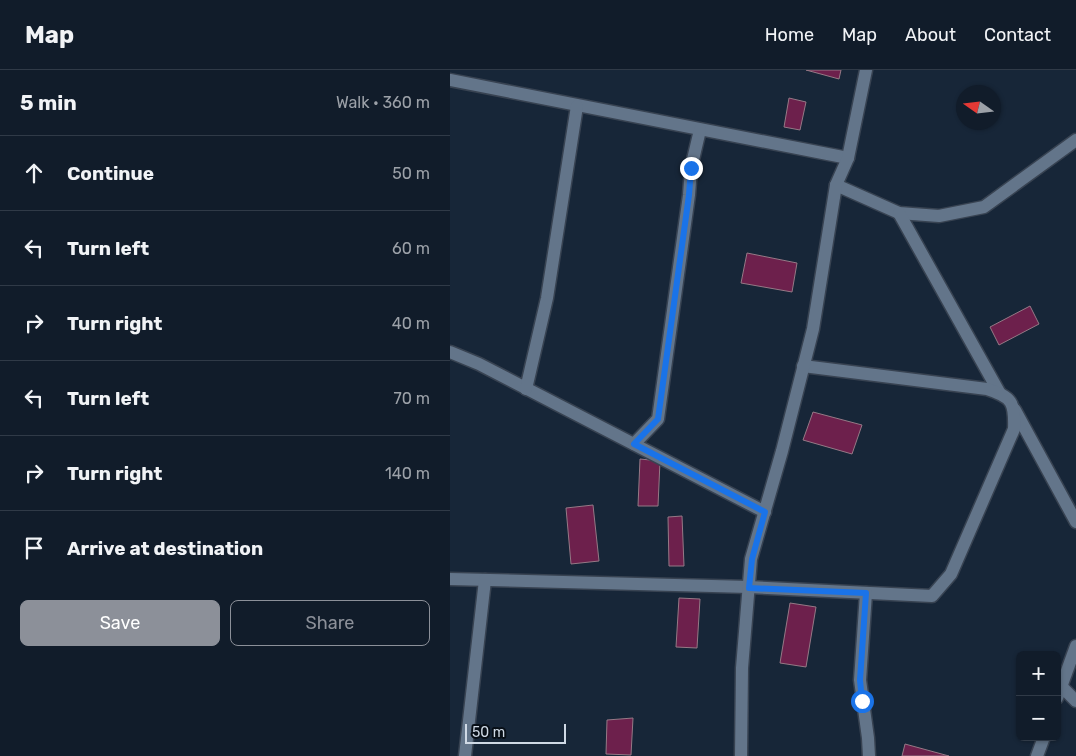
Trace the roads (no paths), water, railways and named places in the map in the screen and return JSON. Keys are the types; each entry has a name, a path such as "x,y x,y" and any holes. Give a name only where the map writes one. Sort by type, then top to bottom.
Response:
{"street":[{"path":"741,756 742,668 752,559 813,329 836,185 848,158 866,70"},
{"path":"450,80 848,158"},
{"path":"526,389 547,298 577,106"},
{"path":"634,444 658,419 689,195 691,168 700,130"},
{"path":"836,185 899,213 939,216 984,207 1076,140"},
{"path":"899,213 999,392"},
{"path":"450,352 479,364 765,512"},
{"path":"803,366 999,392 1007,397 1015,409 1076,522"},
{"path":"450,579 749,588 932,596 951,574 1014,429 1015,409"},
{"path":"465,756 485,580"},
{"path":"866,593 860,680 869,756"},
{"path":"1061,687 1076,646"},
{"path":"1061,693 1076,700"},
{"path":"1037,756 1043,741"}]}
